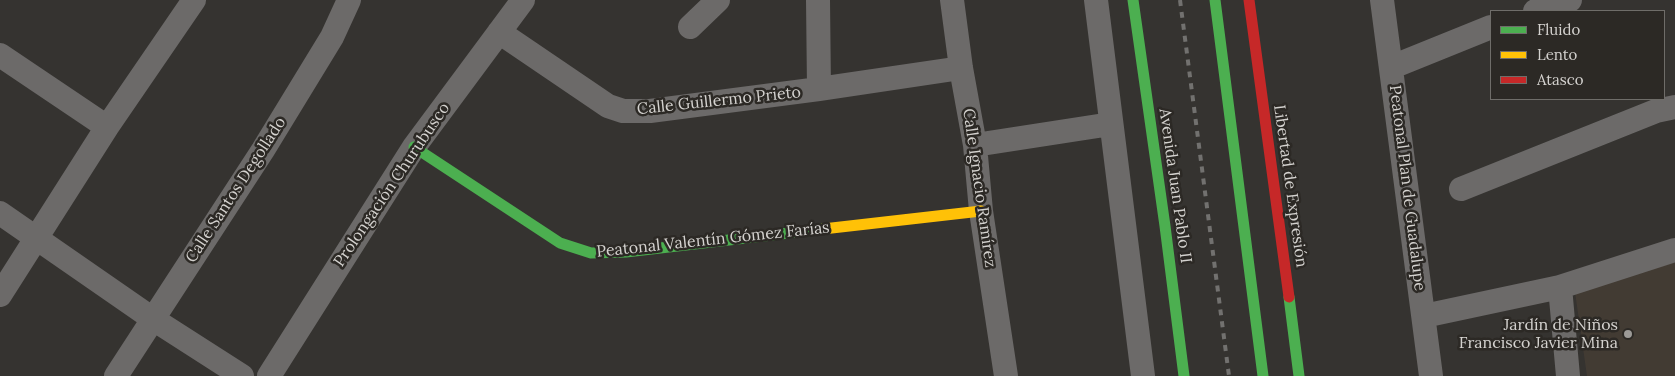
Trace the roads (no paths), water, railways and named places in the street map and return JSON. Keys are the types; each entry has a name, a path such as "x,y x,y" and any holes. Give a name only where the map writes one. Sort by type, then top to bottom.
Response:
{"street":[{"path":"0,295 107,127 194,0"},
{"name":"Calle Santos Degollado","path":"116,376 263,150 332,38 350,0"},
{"name":"Prolongación Churubusco","path":"269,376 414,147 523,0"},
{"path":"690,28 718,0"},
{"path":"818,0 820,89"},
{"name":"Calle Ignacio Ramírez","path":"952,0 961,68 975,144 981,211 1006,376"},
{"path":"1096,0 1143,376"},
{"name":"Avenida Juan Pablo II","path":"1133,0 1184,376"},
{"path":"1215,0 1263,376"},
{"name":"Libertad de Expresión","path":"1249,0 1299,376"},
{"name":"Peatonal Plan de Guadalupe","path":"1382,0 1431,376"},
{"path":"1538,10 1570,0"},
{"path":"1392,67 1490,27"},
{"name":"Calle Guillermo Prieto","path":"499,32 608,106 624,111 650,111 961,68"},
{"path":"0,55 107,127"},
{"path":"1461,189 1656,111 1675,107"},
{"path":"975,144 1111,124"},
{"name":"Peatonal Valentín Gómez Farías","path":"414,147 560,243 591,253 626,252 981,211"},
{"path":"0,213 153,319 242,376"},
{"path":"1424,316 1560,287 1675,250"},
{"path":"1560,287 1568,376"}],"railway":[{"path":"1180,0 1229,376"}],"place":[{"name":"Jardín de Niños Francisco Javier Mina","path":"1628,334"}]}
